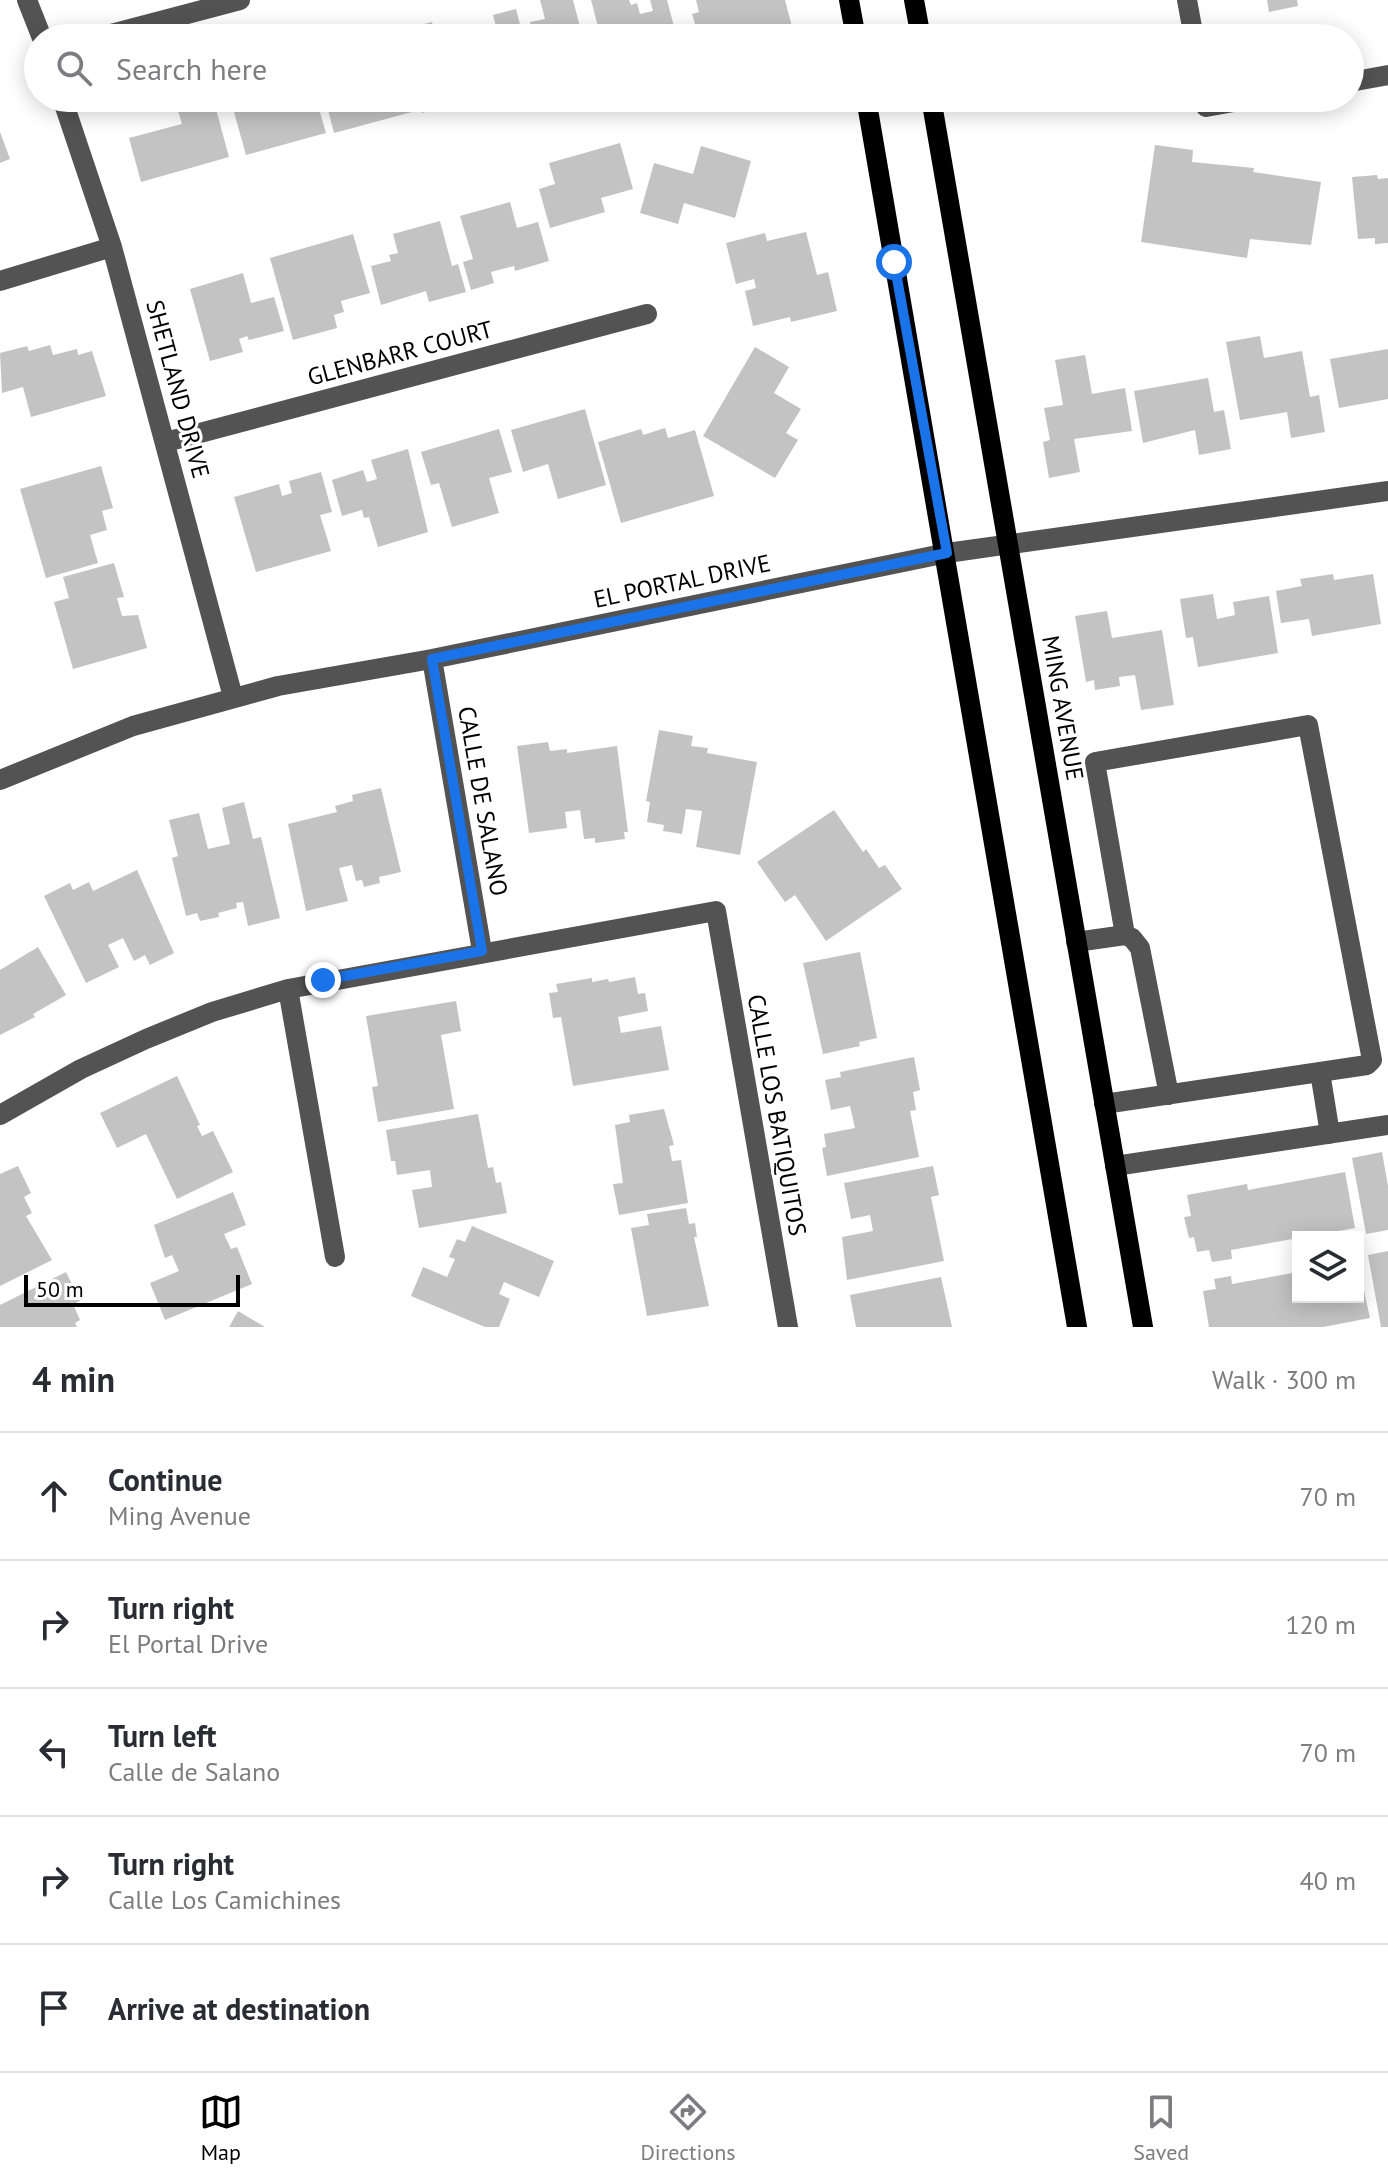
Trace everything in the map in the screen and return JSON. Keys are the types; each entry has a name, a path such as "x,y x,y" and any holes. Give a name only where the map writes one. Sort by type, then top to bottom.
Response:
{"main road":[{"path":"849,0 853,24"},
{"path":"914,0 918,24"},
{"path":"868,112 947,553 1077,1327"},
{"name":"MING AVENUE","path":"933,112 1143,1327"}],"street":[{"path":"27,0 36,24"},
{"path":"149,24 240,0"},
{"path":"1187,0 1191,24"},
{"path":"1364,79 1388,75"},
{"name":"SHETLAND DRIVE","path":"67,112 112,247 233,697"},
{"path":"0,281 112,247"},
{"name":"GLENBARR COURT","path":"166,442 647,314"},
{"name":"EL PORTAL DRIVE","path":"0,780 133,726 233,697 1008,542 1388,491"},
{"name":"CALLE DE SALANO","path":"432,659 482,951"},
{"path":"1104,1104 1367,1065 1373,1054 1308,725 1095,762 1125,935"},
{"name":"CALLE LOS BATIQUITOS","path":"482,951 716,911 788,1327"},
{"path":"1076,942 1125,935 1140,948 1169,1095"},
{"path":"0,1115 81,1069 212,1012 288,989 482,951"},
{"path":"288,989 335,1257"},
{"path":"1320,1072 1330,1134"},
{"path":"1115,1166 1388,1125"}],"building":[{"path":"540,0 573,0 579,24 530,22 545,19"},
{"path":"591,0 629,0 631,5 637,3 640,14 653,11 650,0 667,0 673,24 597,24"},
{"path":"696,0 785,0 791,24 695,24 692,14 699,12"},
{"path":"1267,0 1297,0 1298,6 1269,12"},
{"path":"516,9 520,24 495,24 493,15"},
{"path":"178,112 217,112 229,157 141,182 129,138 182,124"},
{"path":"234,112 320,112 326,133 246,155"},
{"path":"329,112 412,112 334,133"},
{"path":"0,132 10,159 0,163"},
{"path":"620,143 633,189 601,198 605,212 550,228 539,189 555,184 549,163"},
{"path":"1155,145 1193,150 1192,162 1254,168 1253,172 1321,182 1311,245 1250,239 1247,258 1141,242"},
{"path":"701,146 751,161 735,218 684,203 678,224 640,213 654,163 693,174"},
{"path":"1377,175 1378,179 1388,178 1388,243 1375,244 1375,238 1358,239 1352,177"},
{"path":"510,202 517,228 538,222 549,261 515,271 514,266 491,272 494,283 471,290 463,262 473,259 460,216"},
{"path":"440,221 452,266 458,264 466,292 429,302 426,291 381,305 371,266 391,261 389,255 398,253 393,234"},
{"path":"806,232 817,275 828,272 837,311 791,322 790,317 753,326 745,291 756,288 754,279 736,284 726,243 765,233 767,241"},
{"path":"353,234 370,293 341,301 344,312 334,315 337,328 293,340 270,258"},
{"path":"243,273 251,303 274,297 284,331 249,340 247,336 239,339 243,352 210,361 190,289"},
{"path":"1260,336 1264,358 1302,351 1310,397 1319,395 1325,432 1291,438 1287,412 1240,420 1226,342"},
{"path":"50,345 53,355 77,349 78,355 92,351 106,396 31,417 23,387 2,393 0,353 27,346 29,351"},
{"path":"755,347 789,367 774,393 801,409 786,433 798,440 775,478 703,436"},
{"path":"1388,349 1388,399 1339,408 1330,359"},
{"path":"1085,355 1092,394 1125,388 1132,431 1074,439 1080,472 1049,478 1043,442 1050,440 1044,408 1063,405 1055,360"},
{"path":"1208,378 1214,412 1224,410 1231,449 1199,455 1195,430 1143,443 1134,391"},
{"path":"585,409 606,485 558,499 548,464 523,472 511,430"},
{"path":"665,428 668,438 695,430 714,496 621,523 598,442 641,429 643,435"},
{"path":"499,429 512,472 489,478 499,513 452,527 439,483 431,485 421,452"},
{"path":"408,449 428,532 378,547 369,517 364,518 362,510 342,516 332,480 363,470 367,482 377,479 371,460"},
{"path":"101,466 113,508 102,511 107,530 90,535 98,563 46,578 20,489"},
{"path":"321,472 332,512 320,515 331,551 256,572 234,497 279,484 282,496 292,493 289,481"},
{"path":"114,563 124,597 117,598 122,616 138,615 147,648 73,669 54,602 69,598 63,577"},
{"path":"1333,574 1334,580 1373,574 1381,624 1312,636 1309,619 1281,623 1276,591 1302,586 1300,579"},
{"path":"1213,594 1217,619 1235,615 1233,602 1269,596 1278,653 1198,667 1193,637 1186,638 1180,599"},
{"path":"1107,611 1112,638 1162,630 1174,705 1141,710 1135,675 1119,677 1120,686 1095,690 1094,680 1086,682 1075,616"},
{"path":"659,730 693,736 691,746 708,748 707,753 757,762 740,855 696,847 702,811 686,809 682,834 663,831 664,825 647,822 650,802 646,801"},
{"path":"548,742 550,751 567,749 567,753 617,746 628,832 624,832 625,839 595,843 595,838 584,839 580,810 565,812 567,828 529,833 517,746"},
{"path":"381,788 401,872 379,877 380,883 364,887 362,880 356,881 352,865 339,868 348,901 306,911 288,824 337,812 335,806 353,801 352,795"},
{"path":"244,802 253,839 261,837 280,918 248,926 243,902 236,903 237,908 218,913 219,917 200,921 197,913 186,916 172,858 178,856 169,820 199,813 208,849 230,844 222,808"},
{"path":"834,810 863,852 866,849 879,868 885,865 902,889 826,941 795,895 785,902 757,862"},
{"path":"137,870 174,953 150,965 145,955 134,961 123,938 108,945 119,967 86,983 44,896 70,883 73,890 89,882 93,891"},
{"path":"38,947 66,995 33,1014 35,1017 0,1035 0,970"},
{"path":"860,952 877,1038 859,1042 860,1046 823,1054 803,963"},
{"path":"635,977 638,994 645,993 648,1011 618,1017 621,1033 661,1026 669,1070 573,1086 561,1017 553,1018 549,993 558,992 556,984 592,978 592,982 608,979 609,982"},
{"path":"456,1001 461,1031 441,1035 454,1109 378,1122 372,1087 378,1086 366,1016"},
{"path":"914,1057 920,1090 913,1092 916,1110 910,1111 919,1157 827,1176 822,1148 826,1147 824,1134 855,1128 850,1106 831,1110 825,1080 841,1077 840,1072"},
{"path":"177,1076 202,1136 213,1131 233,1172 177,1199 146,1134 117,1148 100,1113"},
{"path":"664,1109 674,1145 669,1146 672,1161 681,1160 688,1203 619,1215 613,1184 623,1183 615,1125 630,1122 629,1115"},
{"path":"478,1114 488,1168 493,1167 496,1183 501,1182 507,1213 419,1228 412,1190 432,1187 430,1170 397,1175 395,1161 391,1161 386,1130"},
{"path":"1382,1152 1388,1186 1388,1230 1366,1234 1352,1158"},
{"path":"18,1166 31,1193 24,1197 32,1213 26,1216 52,1260 0,1286 0,1174"},
{"path":"933,1166 939,1195 931,1197 944,1261 847,1280 842,1237 873,1231 870,1215 851,1219 844,1183"},
{"path":"1345,1172 1355,1228 1292,1231 1292,1239 1231,1250 1232,1259 1212,1262 1209,1250 1197,1252 1194,1237 1189,1238 1184,1217 1191,1216 1187,1195 1247,1184 1248,1190"},
{"path":"233,1192 246,1225 224,1234 231,1249 237,1247 252,1284 165,1320 150,1283 179,1271 172,1255 165,1258 154,1225"},
{"path":"686,1208 689,1224 695,1223 697,1237 694,1237 709,1306 647,1316 631,1228 649,1225 647,1214"},
{"path":"472,1226 554,1261 539,1297 504,1282 499,1294 510,1299 499,1327 485,1327 411,1296 423,1267 447,1277 455,1259 449,1257 457,1239 465,1242"},
{"path":"1388,1251 1388,1327 1381,1327 1368,1255"},
{"path":"66,1272 80,1301 73,1304 80,1320 75,1323 77,1327 0,1327 0,1305"},
{"path":"1292,1273 1292,1303 1364,1303 1364,1290 1370,1318 1323,1327 1209,1327 1203,1291 1216,1289 1214,1279 1231,1276 1232,1284"},
{"path":"941,1277 952,1327 856,1327 850,1295"},
{"path":"238,1311 265,1327 229,1327"}],"route":[{"path":"323,980 482,951 432,659 947,553 894,262"}]}
